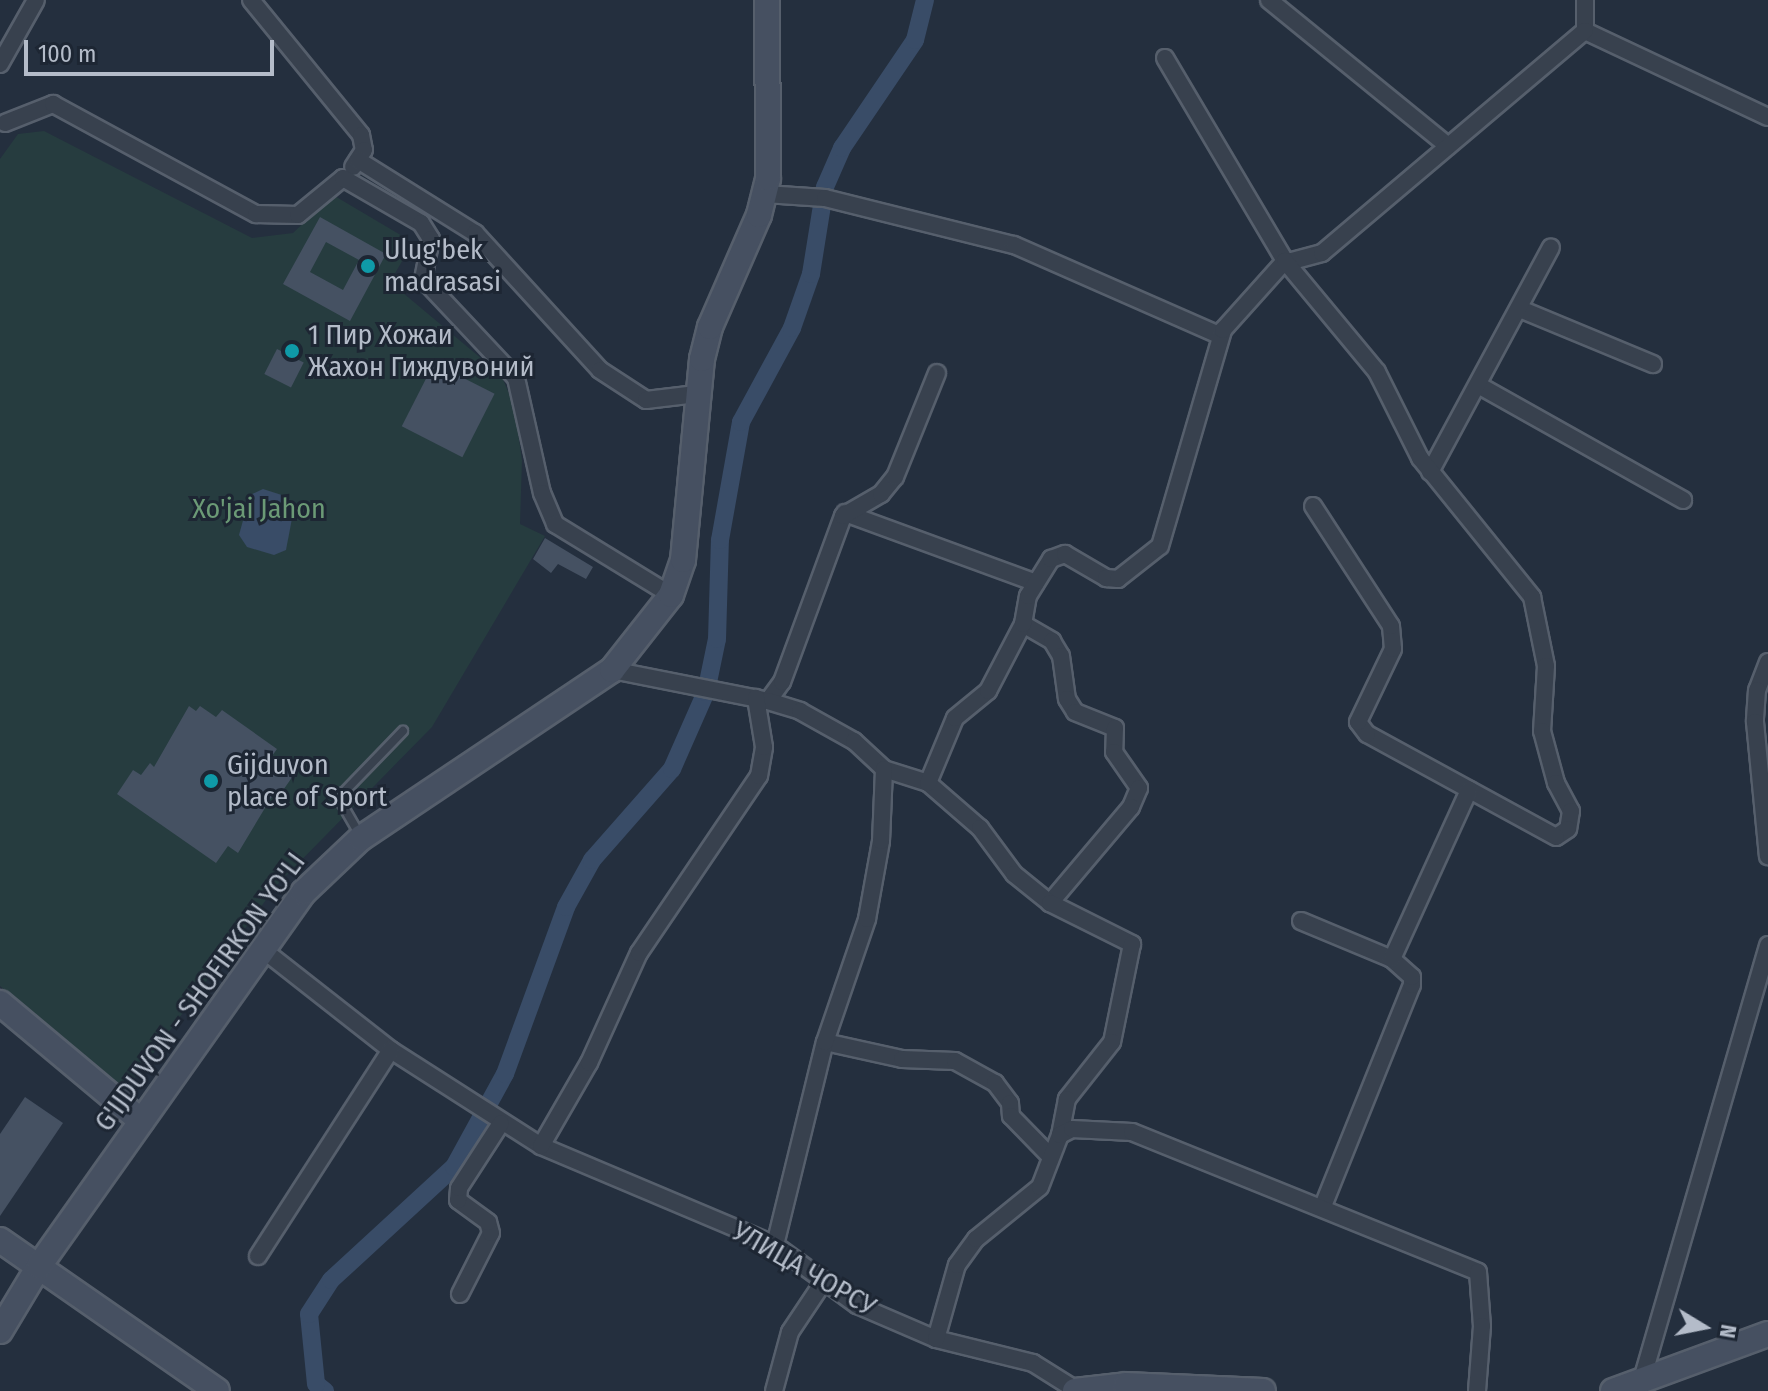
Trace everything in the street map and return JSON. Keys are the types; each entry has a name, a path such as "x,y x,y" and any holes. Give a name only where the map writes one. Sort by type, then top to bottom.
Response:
{"main road":[{"name":"G'IJDUVON - SHOFIRKON YO'LI","path":"0,1331 39,1266 304,892 361,838 612,670 671,595 683,560 697,394 710,327 765,194 770,142 767,0"},
{"path":"0,1003 141,1121"},
{"path":"0,1240 217,1391"},
{"path":"1613,1391 1768,1334"},
{"path":"1076,1391 1126,1385 1263,1391"}],"street":[{"path":"0,64 36,0"},
{"path":"2,122 44,105 57,105 243,209 266,216 298,215 345,178 364,150 361,135 251,0"},
{"path":"1269,0 1448,146"},
{"path":"928,783 955,718 988,691 1023,624 1036,583 1051,559 1065,554 1106,578 1118,579 1160,546 1221,336 1285,261 1322,253 1585,31 1585,0"},
{"path":"1585,31 1768,117"},
{"path":"1165,58 1285,261 1377,372 1430,472 1532,597 1546,666 1542,731 1556,783 1571,811 1568,829 1556,837 1367,734 1358,722 1393,649 1391,626 1313,506"},
{"path":"358,160 475,233 600,370 646,400 697,394"},
{"path":"345,178 429,231 423,279 514,374 542,493 555,524 671,595"},
{"path":"765,194 820,197 1014,245 1221,336"},
{"path":"1430,472 1480,386 1551,247"},
{"path":"1520,309 1653,364"},
{"path":"762,700 782,682 845,513 881,494 895,477 937,373"},
{"path":"1480,386 1683,500"},
{"path":"845,513 1036,583"},
{"path":"1023,624 1052,641 1061,656 1067,699 1075,712 1115,728 1114,752 1139,788 1131,807 1050,903"},
{"path":"1768,662 1757,690 1755,722 1768,856"},
{"path":"612,670 762,700 800,711 854,741 884,769 928,783 980,828 1014,874 1050,903 1132,944 1112,1042 1067,1099 1060,1135 1032,1197 976,1239 957,1265 936,1339"},
{"path":"541,1146 589,1063 639,953 759,776 764,747 762,700"},
{"path":"775,1245 825,1042 867,919 881,841 884,769"},
{"path":"1392,959 1469,790"},
{"path":"1301,921 1392,959 1412,977 1412,985 1323,1206"},
{"path":"1641,1383 1768,945"},
{"name":"УЛИЦА ЧОРСУ","path":"262,949 391,1050 455,1094 541,1146 775,1245 857,1305 936,1339 1033,1363 1076,1391"},
{"path":"825,1042 902,1059 955,1061 995,1083 1010,1103 1011,1116 1051,1157"},
{"path":"258,1256 391,1050"},
{"path":"460,1294 491,1233 488,1222 458,1200 459,1188 496,1120"},
{"path":"1060,1135 1072,1129 1142,1134 1478,1272 1482,1326 1477,1391"},
{"path":"774,1391 790,1332 824,1281"}],"lane":[{"path":"361,838 342,804 344,792 403,731"}],"green space":[{"name":"Xo'jai Jahon","path":"44,131 252,238 293,233 333,195 404,237 408,251 390,282 501,375 514,405 522,460 520,524 545,536 432,727 277,885 124,1093 0,986 0,159 18,134"}],"water":[{"path":"263,489 288,497 294,508 286,550 274,555 247,547 239,535 250,495"}],"building":[{"name":"Ulug'bek madrasasi","path":"320,217 386,254 350,321 283,284","holes":["326,242 359,260 343,290 310,272"]},
{"path":"277,349 304,363 291,388 264,374"},
{"path":"434,363 495,394 462,457 402,426"},
{"path":"545,538 593,567 586,579 558,564 551,573 533,559"},
{"name":"Gijduvon place of Sport","path":"189,706 196,711 200,706 216,717 222,710 277,749 272,756 293,776 279,796 274,793 238,853 228,846 216,863 117,794 133,770 141,775 150,763 154,767"},
{"path":"25,1097 63,1123 0,1216 0,1134"}],"waterway":[{"path":"325,1391 316,1384 309,1314 331,1280 454,1167 505,1074 566,907 592,860 672,769 706,692 717,639 720,540 741,422 792,328 811,274 825,187 842,148 915,40 925,0"}],"place":[{"name":"Ulug'bek madrasasi","path":"368,266"},
{"name":"1 Пир Хожаи Жахон Гиждувоний","path":"292,351"},
{"name":"Gijduvon place of Sport","path":"211,781"}]}
